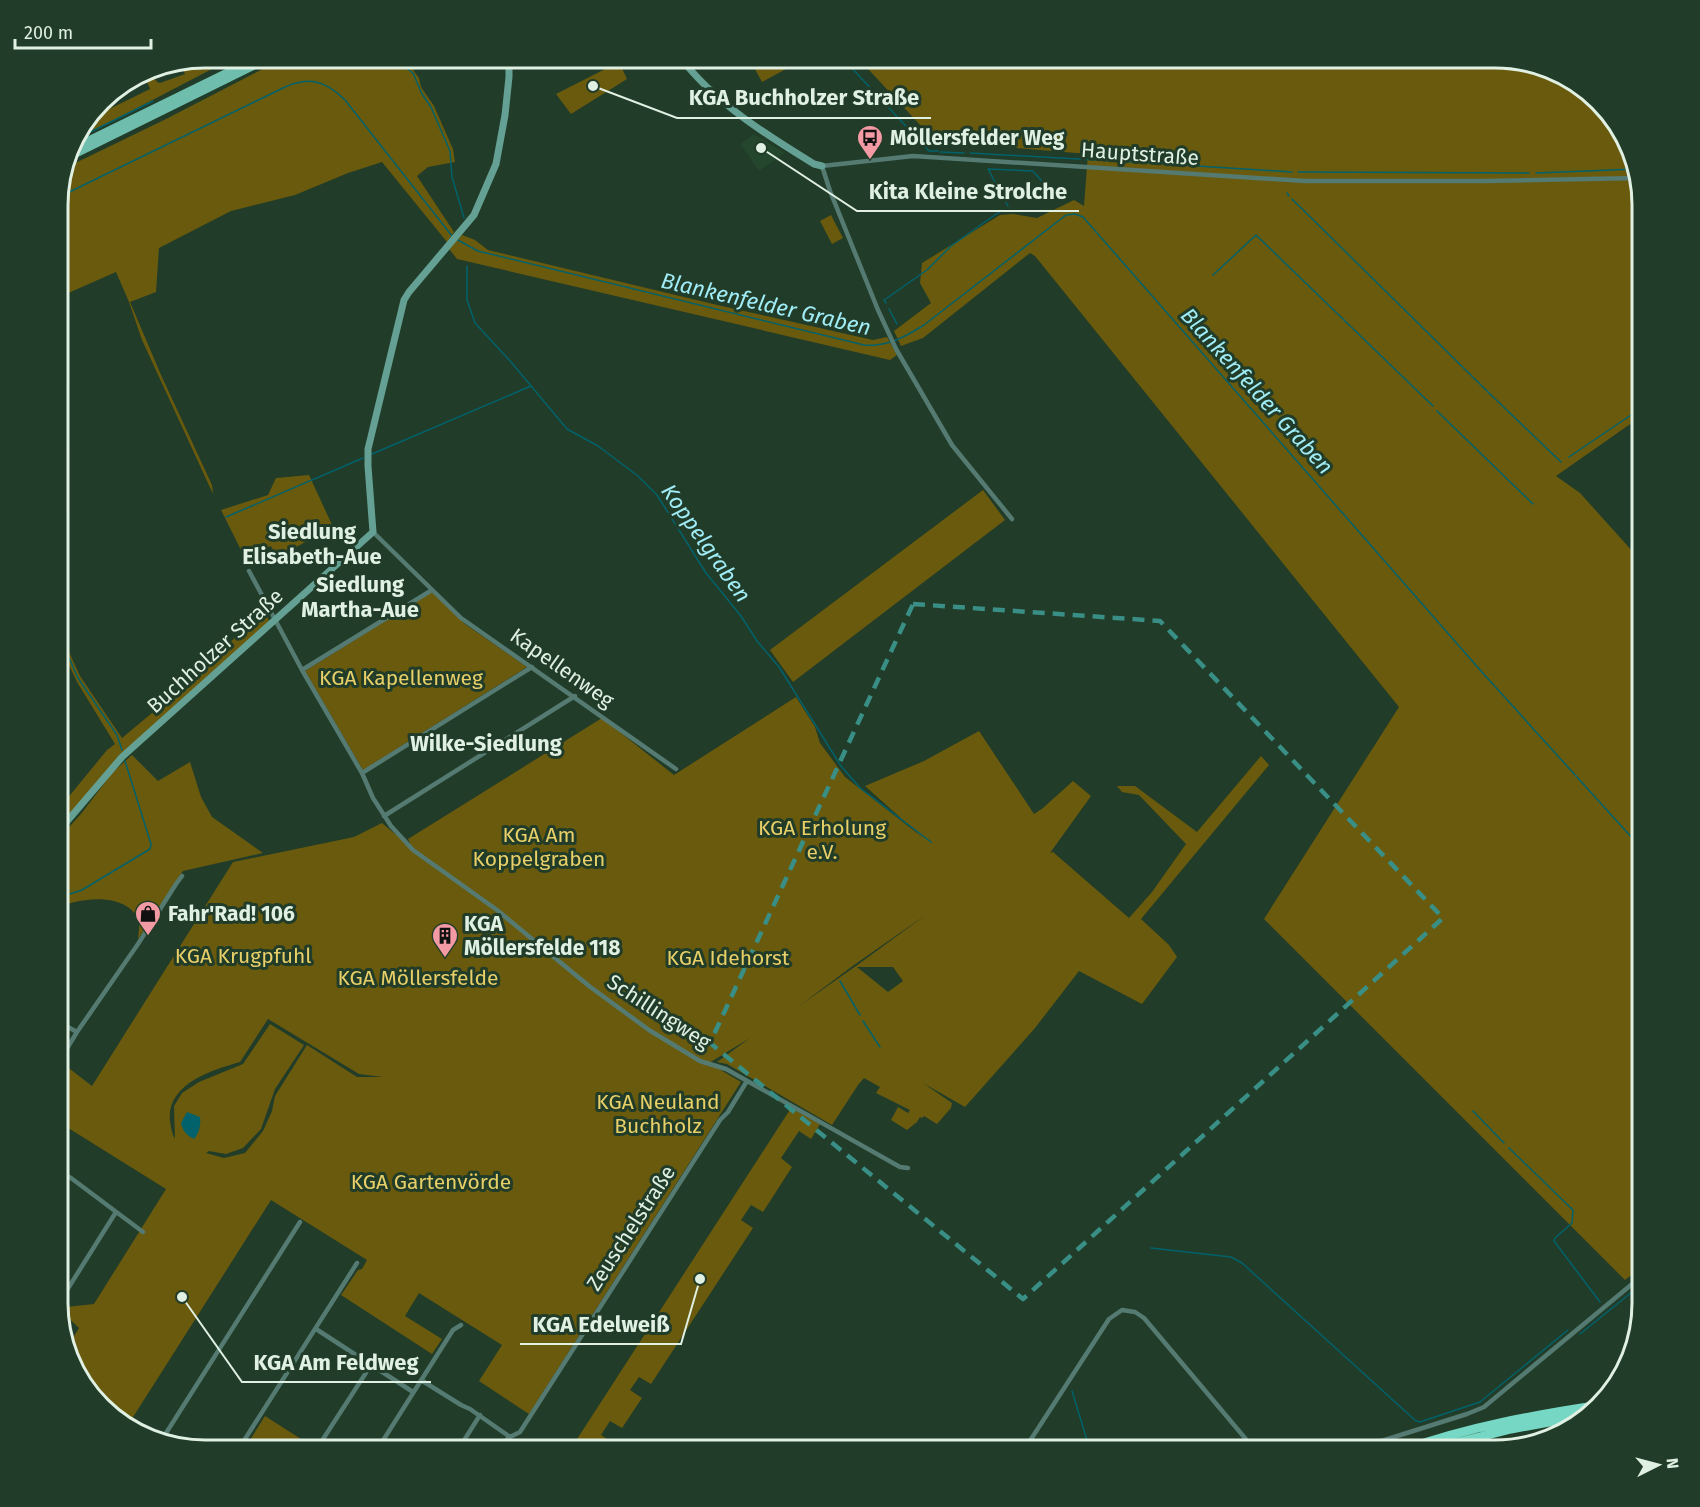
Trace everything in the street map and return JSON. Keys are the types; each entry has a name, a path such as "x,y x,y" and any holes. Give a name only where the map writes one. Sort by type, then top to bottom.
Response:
{"highway":[{"path":"1436,1440 1509,1421 1582,1408"},
{"path":"1468,1440 1567,1419"}],"main road":[{"path":"82,144 237,68"},
{"path":"78,153 249,68"}],"street":[{"path":"373,532 368,448 404,300 474,215 496,164 505,115 509,68"},
{"path":"689,68 700,82 753,125 814,164 822,166 831,194 896,349 952,444 1012,519"},
{"name":"Hauptstraße","path":"822,166 913,156 1305,181 1485,182 1630,178"},
{"name":"Kapellenweg","path":"373,532 461,618 676,769"},
{"name":"Buchholzer Straße","path":"68,820 123,756 373,532"},
{"name":"Schillingweg","path":"249,572 302,670 362,773 373,798 391,826 413,850 496,910 589,986 649,1030 700,1061 726,1069 900,1167 908,1168"},
{"path":"302,670 432,590"},
{"path":"362,773 532,667"},
{"path":"384,816 574,696"},
{"path":"68,1047 182,876"},
{"path":"68,1027 77,1032"},
{"name":"Zeuschelstraße","path":"508,1440 520,1432 720,1119 728,1112 747,1081"},
{"path":"68,1176 143,1232"},
{"path":"68,1288 116,1212"},
{"path":"166,1434 300,1222"},
{"path":"244,1440 357,1263"},
{"path":"1385,1440 1484,1407 1632,1284"},
{"path":"1030,1440 1109,1319 1122,1310 1135,1312 1144,1318 1247,1440"},
{"path":"383,1440 453,1330 460,1325"},
{"path":"316,1329 413,1392"},
{"path":"322,1440 371,1365"},
{"path":"421,1380 480,1415 510,1437"},
{"path":"464,1440 480,1415"}],"highlighted area":[{"path":"913,604 1160,621 1443,918 1023,1299 710,1043"}],"shaded area":[{"path":"754,134 785,153 759,171 740,144"}],"green space":[{"path":"214,68 87,134 105,111 150,89 147,81 154,77 160,83 185,74 183,69"},
{"path":"265,68 419,68 413,70 434,106 453,149 455,162 428,167 417,176 454,232 447,242 382,162 295,195 231,211 159,248 156,292 130,302 212,485 213,494 142,340 116,272 68,293 68,196 74,164"},
{"path":"607,68 622,68 627,79 571,114 556,94"},
{"path":"754,68 788,68 762,82"},
{"path":"867,68 1504,68 1531,72 1572,91 1592,108 1614,136 1628,169 1632,196 1632,423 1556,476 1580,493 1632,551 1632,1275 1625,1280 1264,919 1399,707 1035,256 1030,253 923,338 901,346 894,331 931,303 920,283 922,263 1000,215 1013,214 1037,218 1074,200 1084,206 1088,154 935,141"},
{"path":"831,215 843,238 832,244 820,221"},
{"path":"462,235 475,240 488,250 713,304 873,340 887,337 897,355 890,360 457,259 449,249"},
{"path":"309,475 333,527 276,558 271,546 245,558 221,510 268,495 276,478"},
{"path":"983,490 1005,520 793,682 770,650"},
{"name":"KGA Kapellenweg","path":"432,592 465,624 527,667 363,770 305,671"},
{"path":"265,610 269,621 121,756 68,816 68,798 107,750 115,744 77,682 68,663 68,650 80,676 122,738 170,698"},
{"path":"796,697 815,727 820,743 845,777 922,837 865,786 924,761 979,731 1034,814 1073,781 1091,796 1050,853 1053,852 1129,918 1152,892 1186,844 1139,795 1122,792 1117,786 1135,786 1197,832 1261,756 1269,765 1141,919 1169,945 1177,957 1142,1004 1079,971 1035,1028 965,1107 923,1083 952,1103 951,1108 937,1124 924,1116 907,1130 891,1120 898,1107 908,1113 910,1110 876,1093 880,1087 864,1078 832,1125 727,1064 717,1062 750,1038 709,1063 741,1082 529,1414 479,1381 502,1345 419,1293 405,1316 442,1339 432,1354 341,1295 367,1260 271,1200 132,1418 128,1416 102,1393 86,1371 72,1339 79,1328 69,1318 68,1307 94,1304 166,1189 68,1128 68,1067 92,1086 233,862 354,837 382,823 412,848 408,839 602,718 674,775","holes":["927,914 856,966 799,1006","857,967 893,967 903,981 888,992","268,1019 359,1074 383,1077 357,1077 307,1045 275,1096 272,1111 263,1131 245,1153 224,1158 206,1153 209,1151 226,1154 243,1148 261,1129 275,1089 304,1045 270,1024 243,1064 199,1082 182,1093 174,1106 175,1139 170,1121 175,1097 183,1088 204,1074 240,1062"]},
{"path":"132,755 158,781 190,762 201,797 212,817 263,853 183,871 138,939 140,919 130,909 119,903 101,899 68,904 68,828 113,772"},
{"path":"791,1108 820,1124 811,1139 799,1131 781,1158 792,1167 763,1212 751,1205 741,1220 753,1228 651,1384 639,1377 630,1390 642,1398 622,1428 610,1421 601,1435 608,1440 576,1440"},
{"path":"265,1416 302,1440 250,1440"}],"water":[{"path":"187,1112 200,1117 199,1129 194,1139 185,1133 181,1123"}],"waterway":[{"path":"406,68 413,73 422,94 431,107 450,151 452,177 464,218"},
{"path":"852,68 929,151 938,151"},
{"name":"Blankenfelder Graben","path":"68,192 283,88 308,81 323,84 345,100 452,236"},
{"path":"88,133 153,101"},
{"path":"940,152 964,153"},
{"path":"970,153 1114,161"},
{"path":"1118,161 1292,172"},
{"path":"1008,206 988,169 1033,171 1046,186"},
{"path":"1536,173 1628,169"},
{"path":"1298,172 1529,173"},
{"path":"1292,199 1561,462"},
{"path":"886,303 884,300 927,270 951,246 1002,210"},
{"name":"Blankenfelder Graben","path":"456,239 478,251 864,345 872,345 896,340 924,325 1066,215 1075,214 1083,217 1481,671 1632,838"},
{"path":"1213,275 1256,235 1433,406"},
{"name":"Koppelgraben","path":"467,266 467,300 475,323 567,429 598,446 638,476 657,495 706,573 779,667 841,766 860,788 931,842"},
{"path":"889,309 897,324"},
{"path":"372,454 531,386"},
{"path":"1437,411 1533,504"},
{"path":"1569,457 1631,415"},
{"path":"226,517 363,458"},
{"path":"68,656 78,678 117,735 122,750"},
{"path":"68,894 82,890 150,849 151,844 125,761"},
{"path":"840,981 860,1015"},
{"path":"863,1021 880,1047"},
{"path":"1473,1111 1504,1143"},
{"path":"1509,1148 1573,1210 1572,1223 1554,1241 1600,1302"},
{"path":"1151,1248 1231,1257 1242,1263 1416,1421 1420,1422 1480,1402 1568,1330"},
{"path":"1580,1334 1632,1292"},
{"path":"1072,1391 1087,1440"}],"place":[{"name":"KGA Buchholzer Straße","path":"593,86"},
{"name":"Kita Kleine Strolche","path":"761,148"},
{"name":"Möllersfelder Weg","path":"870,161"},
{"name":"Fahr'Rad! 106","path":"148,937"},
{"name":"KGA Möllersfelde 118","path":"445,959"},
{"name":"KGA Edelweiß","path":"700,1279"},
{"name":"KGA Am Feldweg","path":"182,1297"}],"district":[{"name":"Siedlung Elisabeth-Aue","path":"312,544"},
{"name":"Siedlung Martha-Aue","path":"360,596"},
{"name":"Wilke-Siedlung","path":"486,743"}],"park label":[{"name":"KGA Erholung e.V.","path":"822,840"},
{"name":"KGA Am Koppelgraben","path":"539,847"},
{"name":"KGA Krugpfuhl","path":"243,956"},
{"name":"KGA Idehorst","path":"728,958"},
{"name":"KGA Möllersfelde","path":"418,978"},
{"name":"KGA Neuland Buchholz","path":"658,1114"},
{"name":"KGA Gartenvörde","path":"431,1182"}]}
